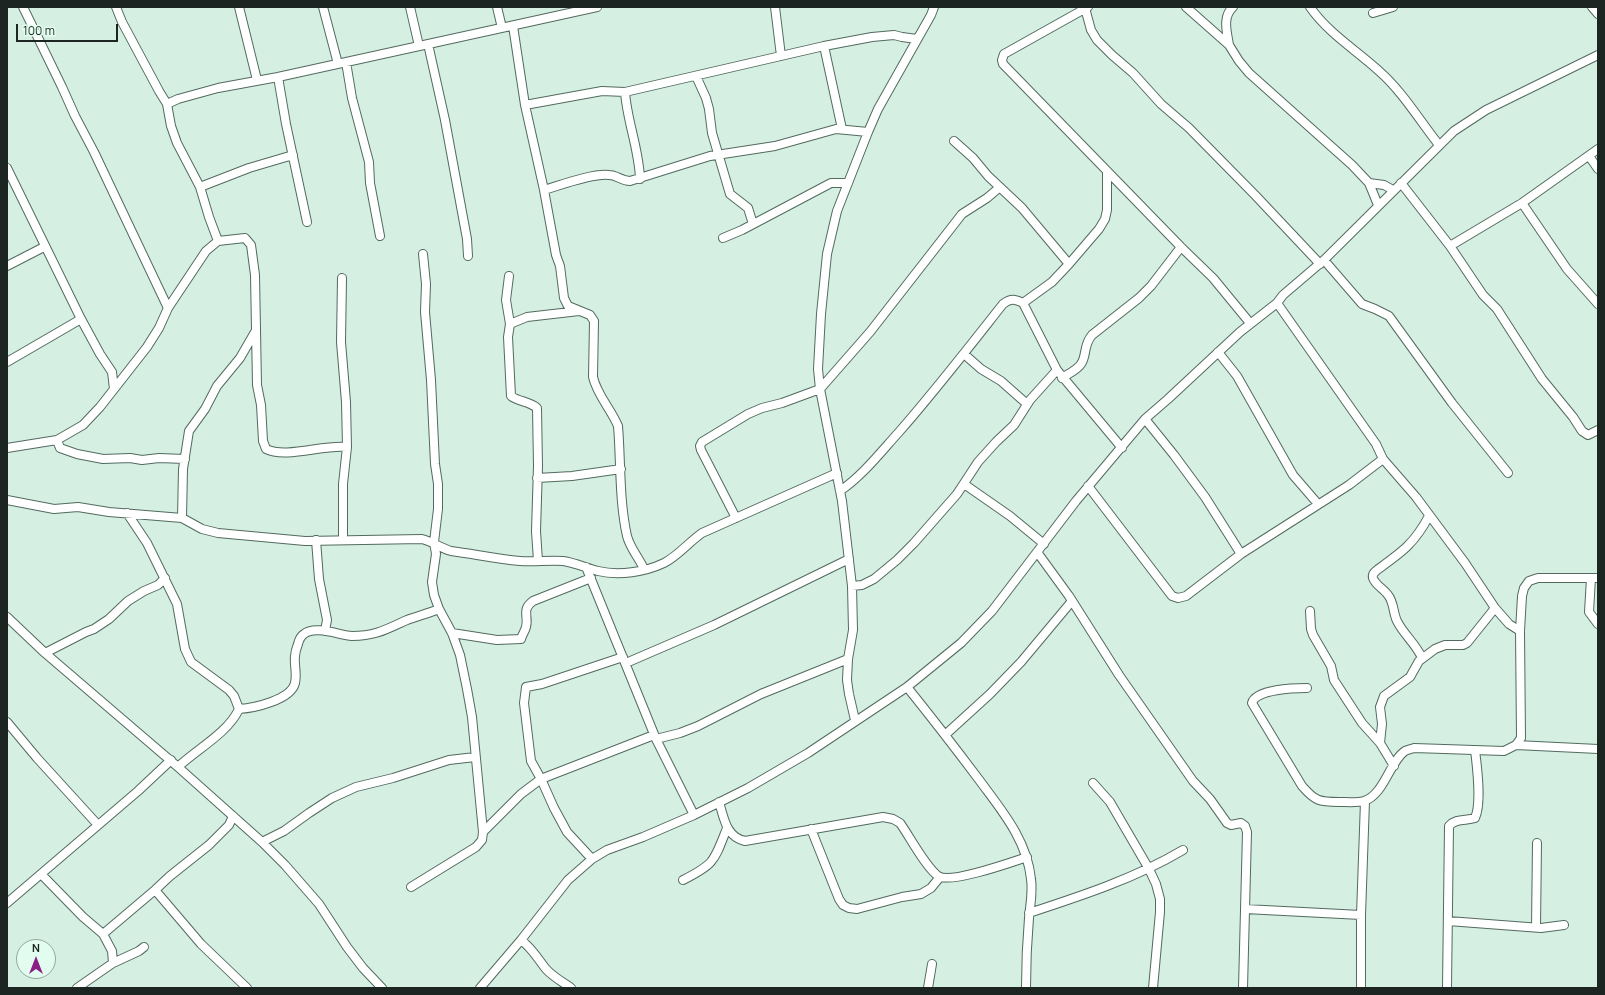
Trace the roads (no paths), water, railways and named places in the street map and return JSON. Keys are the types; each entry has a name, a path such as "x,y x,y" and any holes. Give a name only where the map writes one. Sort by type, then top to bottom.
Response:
{"street":[{"path":"23,7 168,308"},
{"path":"116,7 122,22 167,104 171,126 177,144 200,187 208,216 218,242"},
{"path":"239,7 257,80"},
{"path":"323,7 342,63 369,162 370,183 380,236"},
{"path":"410,7 419,46"},
{"path":"497,7 502,28"},
{"path":"167,104 178,99 218,88 278,77 595,7"},
{"path":"775,7 781,56"},
{"path":"855,720 847,680 848,659 854,630 852,586 840,490 820,390 818,369 827,254 837,211 868,132 878,109 934,7"},
{"path":"1186,7 1229,44 1239,61 1249,73 1352,165 1369,183 1378,205"},
{"path":"1229,44 1226,26 1227,17 1233,7"},
{"path":"1310,7 1325,26 1381,72 1414,111 1439,145"},
{"path":"1373,13 1393,7"},
{"path":"1592,7 1598,14"},
{"path":"1250,324 1213,278 1180,247 1146,210 1005,68 1002,60 1004,54 1087,8 1091,30 1097,40 1112,55 1134,73 1161,104 1188,128 1362,304 1389,316 1461,414 1508,474"},
{"path":"513,26 525,105 544,190 556,255 560,266 564,298 568,306 590,315 594,321 593,377 595,385 618,426 628,536 630,545 644,569"},
{"path":"525,105 538,104 602,91 625,92 824,46 894,34 902,37 917,39"},
{"path":"428,44 445,120 467,239 468,256"},
{"path":"824,46 842,130"},
{"path":"480,988 521,940 568,880 582,865 607,850 643,837 694,815 748,788 808,753 907,686 961,643 992,611 1088,486 1122,448 1145,419 1218,352 1277,303 1283,295 1322,262 1454,131 1486,110 1598,55"},
{"path":"696,76 706,98 712,133 730,194 748,208 753,224"},
{"path":"278,77 307,222"},
{"path":"625,92 626,108 640,166 640,178"},
{"path":"544,190 600,175 615,176 622,181 630,181 719,154 775,146 836,129 868,132"},
{"path":"954,140 1022,208 1069,264"},
{"path":"1450,246 1522,203 1598,149"},
{"path":"200,187 250,168 293,155"},
{"path":"1589,156 1598,169"},
{"path":"7,168 80,319 112,372 114,389"},
{"path":"1023,303 1052,282 1099,229 1105,220 1107,210 1106,171"},
{"path":"723,238 831,183 848,184"},
{"path":"1369,183 1384,185 1393,190"},
{"path":"1401,183 1450,246 1483,295 1497,309 1542,378 1573,417 1582,431 1588,435 1598,430"},
{"path":"736,518 701,450 700,446 702,442 748,414 762,408 820,390 875,326 962,214 987,198 1000,187"},
{"path":"1522,203 1567,269 1598,304"},
{"path":"7,448 57,440 83,425 100,407 128,372 159,328 168,308 206,251 218,242 244,238 251,245 255,275 258,385 261,405 263,441 266,449 271,452 285,452 337,446 347,447"},
{"path":"7,266 44,246"},
{"path":"1062,378 1081,364 1085,347 1092,334 1139,298 1151,286 1180,247"},
{"path":"411,887 476,847 482,840 483,832 472,717 467,689 460,655 452,633 439,609 432,582 436,554 434,542 438,509 438,484 435,464 431,380 426,319 426,284 423,254"},
{"path":"509,276 506,300 510,324 508,337 511,396 516,400 533,404 537,408 536,532 538,561"},
{"path":"342,278 341,342 346,402 347,447 343,484 343,539"},
{"path":"840,490 855,481 872,462 927,400 1004,304 1009,300 1016,299 1023,303 1062,378 1122,448"},
{"path":"1277,303 1376,444 1383,460 1416,497 1465,563 1495,608 1509,624 1520,631"},
{"path":"510,324 527,318 579,311"},
{"path":"7,362 80,319"},
{"path":"182,518 182,488 189,430 205,409 218,386 240,358 256,331"},
{"path":"1218,352 1237,376 1293,475 1318,504"},
{"path":"964,354 981,369 1001,381 1027,404"},
{"path":"852,586 862,585 874,579 897,560 958,494 978,462 1018,421 1027,404 1057,370"},
{"path":"112,372 123,374 128,372"},
{"path":"1145,419 1205,497 1241,554"},
{"path":"57,440 60,448 77,454 103,459 185,459"},
{"path":"1088,486 1172,596 1178,598 1186,596 1241,554 1280,530 1383,460"},
{"path":"537,478 572,476 621,469"},
{"path":"7,500 54,509 78,507 182,518 202,529 218,533 316,540 422,539 434,542 451,551 521,561 563,562 598,571 632,573 664,563 702,533 837,473"},
{"path":"964,484 1010,516 1044,544"},
{"path":"128,513 147,543 177,604 185,649 191,662 229,690 234,696 239,709 237,714 213,740 191,754 178,766"},
{"path":"1422,658 1418,649 1397,620 1388,594 1374,580 1373,574 1412,543 1429,516"},
{"path":"316,540 319,579 326,620 325,631"},
{"path":"1037,552 1072,601 1119,675 1193,780 1210,799 1227,823 1231,825 1241,823 1245,826 1247,832 1243,988"},
{"path":"592,859 567,832 531,761 524,703 526,687 542,684 625,660 714,625 849,559"},
{"path":"586,567 655,737 694,815"},
{"path":"45,653 94,629 128,601 144,591 158,585 165,578"},
{"path":"452,633 497,640 521,639 526,627 526,612 528,605 533,601 591,578"},
{"path":"1307,688 1273,691 1256,697 1253,699 1252,703 1302,786 1312,797 1322,802 1365,801 1383,784 1405,751 1414,748 1504,751 1516,745 1521,738 1520,631 1522,596 1524,588 1529,581 1538,578 1594,578 1589,612 1598,624"},
{"path":"945,735 1021,662 1072,601"},
{"path":"1380,743 1382,724 1380,707 1384,696 1410,677 1422,658 1445,645 1463,645 1475,633 1495,608"},
{"path":"239,709 254,708 267,704 287,694 293,688 296,676 294,654 303,634 308,631 325,631 351,636 382,632 408,620 439,609"},
{"path":"1310,611 1311,629 1331,666 1334,680 1362,723 1380,743 1394,766"},
{"path":"7,617 45,653 178,766 262,842 285,865 319,904 347,947 363,968 382,988"},
{"path":"483,832 521,794 541,779 655,737 680,733 698,726 761,694 848,659"},
{"path":"907,686 1011,823 1028,856 1032,896 1026,952 1026,988"},
{"path":"7,722 37,758 98,825"},
{"path":"1516,745 1598,749"},
{"path":"1447,988 1449,826 1452,822 1458,820 1469,820 1475,818 1477,813 1478,784 1475,750"},
{"path":"262,842 284,831 332,798 356,787 393,778 449,760 476,757"},
{"path":"7,903 138,791 171,760"},
{"path":"1093,783 1110,802 1149,869 1156,884 1160,899 1160,912 1153,988"},
{"path":"1361,988 1361,915 1365,801"},
{"path":"719,802 726,828 739,839 745,841 883,817 893,819 900,823 930,869 940,877 969,874 994,868 1028,856"},
{"path":"103,934 221,834 229,825 233,816"},
{"path":"481,819 492,823"},
{"path":"682,880 703,870 712,862 726,828"},
{"path":"811,829 839,899 843,906 848,908 857,909 902,897 922,894 931,888 940,877"},
{"path":"1536,927 1537,843"},
{"path":"1029,913 1072,899 1149,869 1183,850"},
{"path":"41,874 83,917 103,934 112,951 113,963"},
{"path":"155,890 201,944 247,988"},
{"path":"1245,908 1361,915"},
{"path":"1448,921 1541,928 1564,925"},
{"path":"521,940 531,949 546,969 571,988"},
{"path":"77,988 113,963 139,951 144,947"},
{"path":"928,988 932,964"}]}
